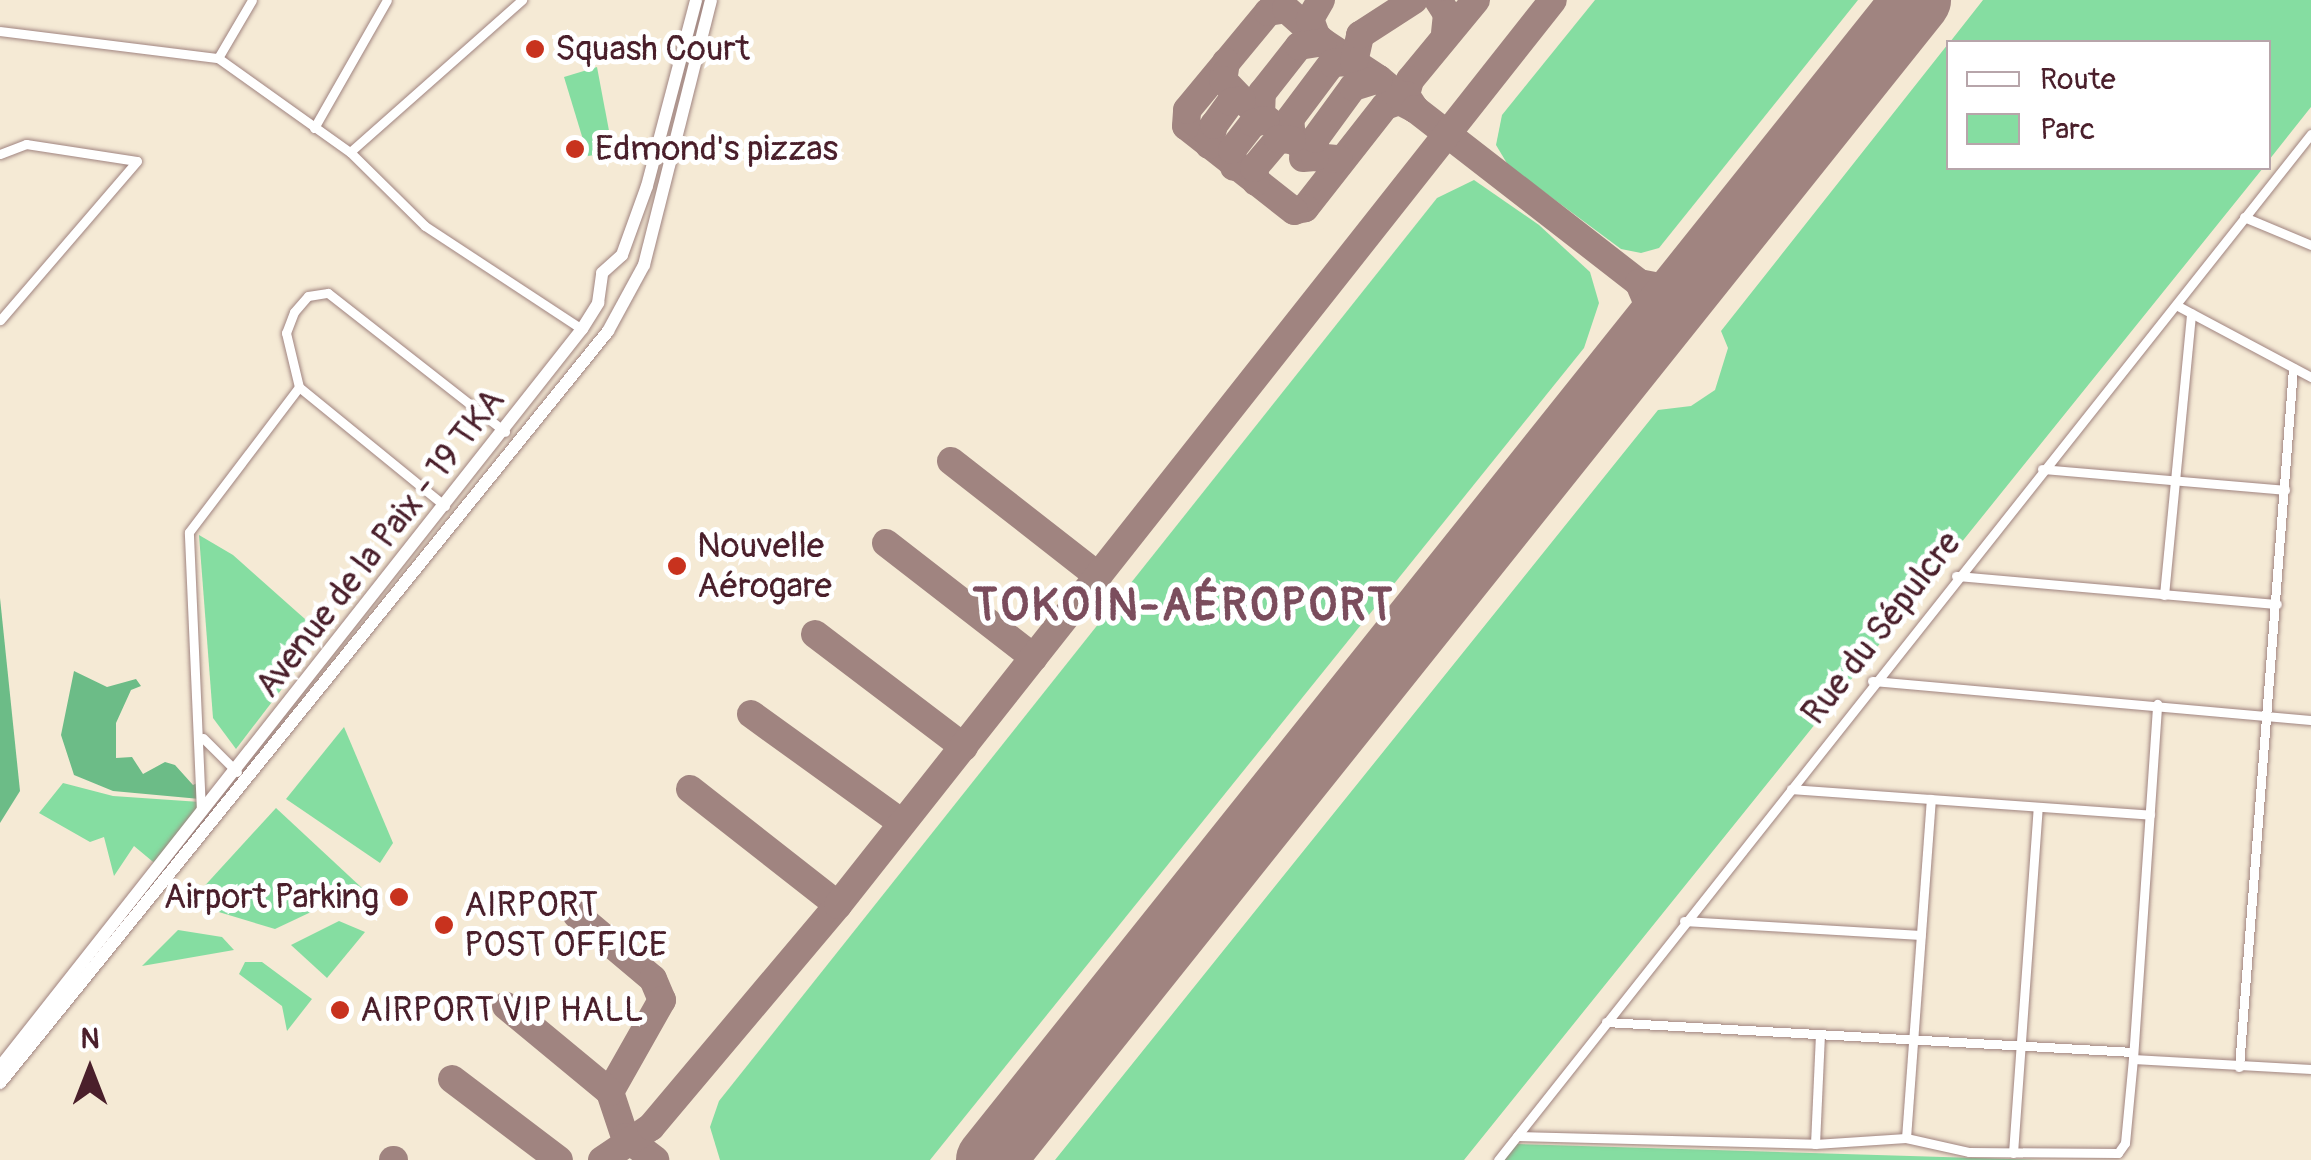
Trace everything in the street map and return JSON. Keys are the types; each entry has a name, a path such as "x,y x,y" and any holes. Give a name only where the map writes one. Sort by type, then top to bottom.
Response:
{"main road":[{"name":"Avenue de la Paix - 19 TKA","path":"0,1067 447,508 582,329 598,303 602,274 622,255 648,186 696,0"},
{"name":"Avenue de la Paix - 19 TKA","path":"0,1083 608,331 644,265 711,0"}],"street":[{"path":"218,58 252,0"},
{"path":"314,128 388,0"},
{"path":"350,152 522,0"},
{"path":"0,32 218,58 350,152 425,226 582,329"},
{"name":"Rue du Sépulcre","path":"1498,1160 1872,681 2311,134"},
{"path":"0,154 26,144 137,161 0,320"},
{"path":"2244,217 2311,245"},
{"path":"447,508 300,387 287,326 308,296 328,293 506,432"},
{"path":"2176,305 2311,377"},
{"path":"2164,594 2191,313"},
{"path":"2239,1067 2293,368"},
{"path":"200,818 201,736 187,604 189,532 300,387"},
{"path":"2042,469 2285,490"},
{"path":"1956,576 2277,604"},
{"path":"1872,681 2311,720"},
{"path":"1517,1136 1815,1144 1906,1138 1969,1152 2118,1153 2125,1143 2133,1055 2156,704"},
{"path":"201,736 237,772"},
{"path":"1791,789 2150,815"},
{"path":"1906,1138 1931,799"},
{"path":"2014,1153 2038,807"},
{"path":"1684,921 1921,935"},
{"path":"1606,1022 2021,1045 2239,1067 2311,1070"},
{"path":"1815,1144 1820,1034"}],"green space":[{"path":"1595,0 1858,0 1659,248 1641,253 1621,249 1508,165 1496,145 1502,115"},
{"path":"1983,0 2311,0 2311,107 2271,157 2271,40 1952,40"},
{"path":"1946,47 1946,170 2261,170 1464,1160 1055,1160 1658,410 1691,406 1715,390 1728,348 1721,331"},
{"path":"597,67 613,152 588,156 564,77"},
{"path":"1474,180 1539,225 1590,272 1599,303 1584,348 930,1160 720,1160 710,1127 719,1101 1437,198"},
{"path":"199,535 233,555 323,635 236,749 213,718"},
{"path":"0,598 20,791 0,823"},
{"path":"74,671 107,687 136,679 141,686 131,690 116,723 116,758 132,757 143,774 165,762 175,765 193,785 199,782 200,799 113,791 74,775 61,735"},
{"path":"344,727 393,843 380,863 286,799"},
{"path":"63,783 113,796 200,802 201,815 158,866 134,846 114,876 104,837 90,842 39,813"},
{"path":"276,808 362,888 275,929 189,903"},
{"path":"339,921 365,932 327,978 291,945"},
{"path":"178,930 222,937 234,950 142,966"},
{"path":"245,962 262,962 312,999 287,1031 282,1006 239,974"},
{"path":"1517,1144 2044,1160 1503,1160"}],"taxiway":[{"path":"1316,35 1310,19 1321,0"},
{"path":"1292,140 1290,119 1332,63 1354,62 1360,35 1414,0"},
{"path":"1438,0 1447,14 1445,32"},
{"path":"1476,0 1410,80 1406,95 1415,109 1399,101 1385,106 1305,208 1294,211 1186,126 1187,110 1268,12 1286,9 1323,42 1379,79 1415,109 1639,283"},
{"path":"602,1160 651,1127 838,905 1553,0"},
{"path":"1261,116 1262,93 1299,46 1323,42"},
{"path":"1226,62 1223,80 1242,100 1315,157 1339,159"},
{"path":"1303,158 1315,157 1315,139 1353,87 1379,79"},
{"path":"1209,145 1214,125 1231,102 1242,100"},
{"path":"1234,167 1232,150 1253,123 1266,120"},
{"path":"1256,182 1254,168 1278,139 1292,140"},
{"path":"1645,345 1653,316 1639,283 1676,290 1693,281"},
{"path":"951,461 1098,576"},
{"path":"886,543 1034,658"},
{"path":"815,634 964,747"},
{"path":"751,714 902,823"},
{"path":"690,789 838,905"},
{"path":"577,915 653,979 662,1000 610,1092 625,1137 655,1160"},
{"path":"506,1006 610,1092"},
{"path":"452,1079 559,1160"}],"runway":[{"path":"990,1160 1917,0"}],"place":[{"name":"Squash Court","path":"535,49"},
{"name":"Edmond's pizzas","path":"575,149"},
{"name":"Nouvelle Aérogare","path":"677,566"},
{"name":"Airport Parking","path":"399,897"},
{"name":"AIRPORT POST OFFICE","path":"444,925"},
{"name":"AIRPORT VIP HALL","path":"340,1010"}],"district":[{"name":"TOKOIN-AÉROPORT","path":"1184,607"}]}
